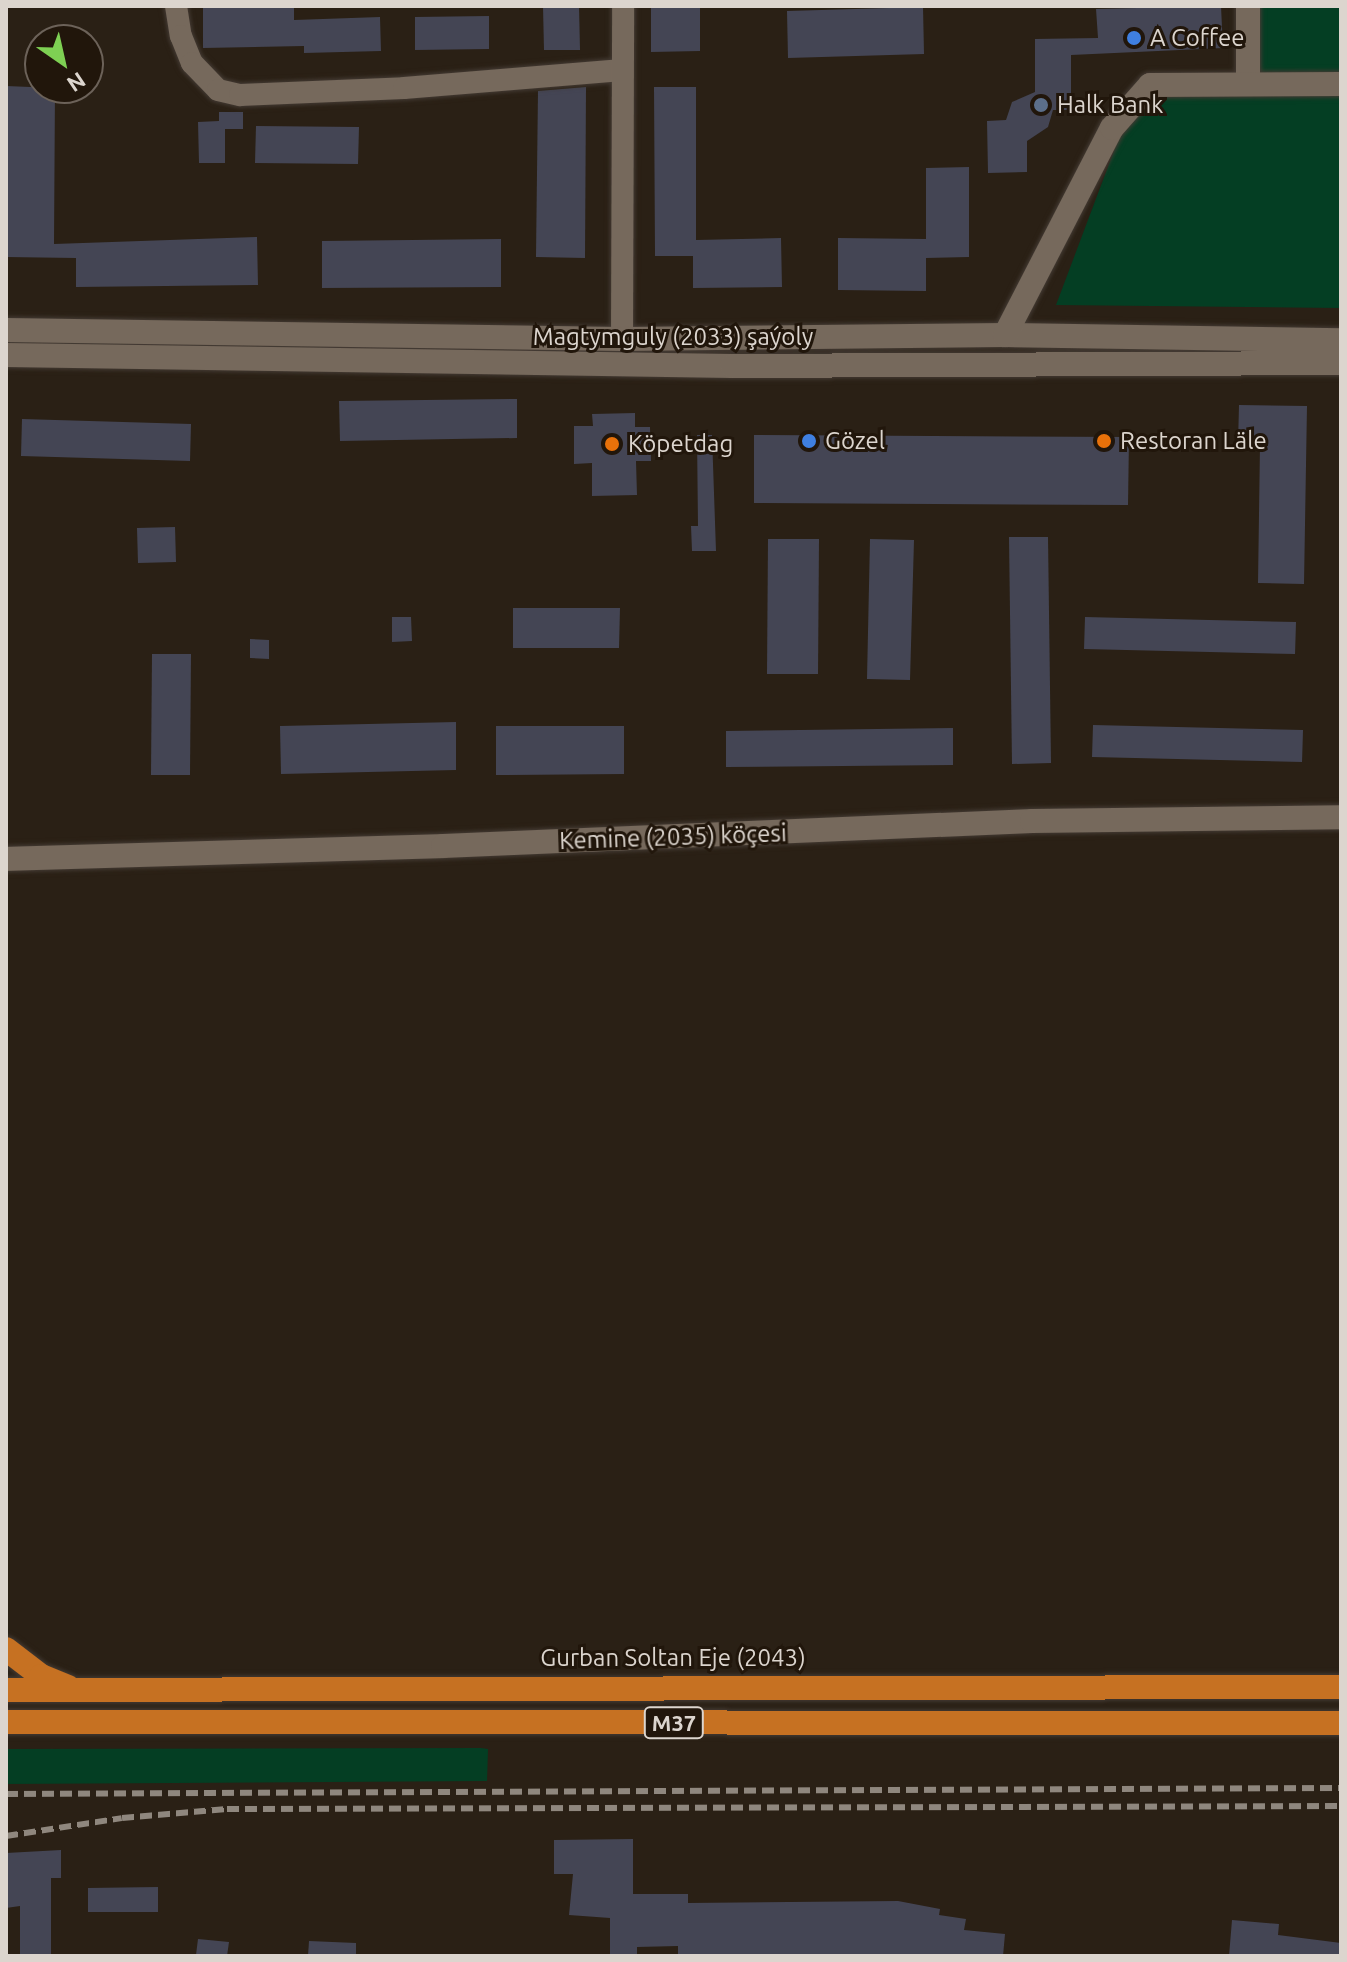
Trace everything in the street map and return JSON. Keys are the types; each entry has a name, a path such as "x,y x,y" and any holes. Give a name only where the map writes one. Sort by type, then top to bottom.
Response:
{"highway":[{"path":"6,1649 41,1676 82,1691"},
{"name":"Gurban Soltan Eje (2043)","path":"6,1690 1341,1687"},
{"name":"M37","path":"6,1722 1341,1723"}],"main road":[{"path":"1248,6 1248,83"},
{"path":"1005,335 1112,128 1150,85 1341,84"},
{"name":"Magtymguly (2033) şaýoly","path":"6,330 622,339 1005,335 1341,340"},
{"name":"Magtymguly (2033) şaýoly","path":"6,355 732,366 1341,363"},
{"name":"Kemine (2035) köçesi","path":"6,859 427,847 1032,821 1341,817"}],"street":[{"path":"176,6 181,36 192,63 218,90 240,95 404,88 622,70"},
{"path":"622,339 623,6"}],"green space":[{"path":"1251,6 1341,6 1341,308 1056,305 1132,103 1248,83"},
{"path":"6,1749 488,1749 487,1781 6,1784"}],"building":[{"path":"203,6 294,6 294,20 380,17 381,51 304,53 304,46 203,48"},
{"path":"543,6 579,6 580,50 544,50"},
{"path":"651,6 700,6 700,51 651,52"},
{"path":"1221,6 1223,48 1071,55 1071,110 1053,110 1048,127 1027,141 1027,172 988,173 987,121 1006,120 1012,102 1035,92 1035,39 1098,38 1096,9"},
{"path":"923,7 924,54 788,58 787,11"},
{"path":"489,16 489,49 415,50 415,17"},
{"path":"6,86 24,87 24,104 55,104 54,244 257,237 258,285 76,287 76,258 6,257"},
{"path":"586,87 585,258 536,257 538,91"},
{"path":"654,87 696,87 696,240 781,238 782,287 693,288 693,256 655,256"},
{"path":"219,112 243,112 243,129 225,129 225,163 199,163 198,122 219,121"},
{"path":"256,126 359,127 358,164 255,163"},
{"path":"969,167 969,257 926,258 926,291 838,290 838,238 926,239 926,168"},
{"path":"501,239 501,287 322,288 322,241"},
{"path":"517,399 517,438 340,441 339,401"},
{"path":"1239,405 1307,406 1304,584 1258,583 1260,445 1238,444"},
{"name":"Köpetdag","path":"635,413 635,427 650,427 651,461 636,461 637,495 592,496 592,463 574,464 574,426 593,426 592,414"},
{"path":"22,419 191,424 190,461 21,456"},
{"path":"697,435 712,435 716,551 692,551 691,526 698,526"},
{"path":"754,435 1129,437 1128,505 754,503"},
{"path":"175,527 176,562 138,563 137,528"},
{"path":"1009,537 1048,537 1051,763 1012,764"},
{"path":"768,539 819,539 818,674 767,674"},
{"path":"870,539 914,540 910,680 867,679"},
{"path":"513,608 620,608 619,648 513,648"},
{"path":"392,617 411,617 412,641 392,642"},
{"path":"1085,617 1296,622 1295,654 1084,649"},
{"path":"250,639 269,640 269,659 250,658"},
{"path":"152,654 191,654 190,775 151,775"},
{"path":"456,722 456,770 281,774 280,726"},
{"path":"1093,725 1303,730 1302,762 1092,757"},
{"path":"496,726 624,726 624,774 496,775"},
{"path":"953,728 953,765 726,767 726,731"},
{"path":"633,1839 633,1894 688,1894 688,1903 898,1901 940,1909 939,1915 966,1919 964,1930 1005,1934 1003,1956 678,1955 678,1946 637,1947 637,1956 610,1956 610,1918 569,1915 573,1874 554,1874 554,1840"},
{"path":"61,1850 61,1878 51,1878 51,1956 20,1956 20,1906 6,1908 6,1853"},
{"path":"158,1887 158,1912 88,1912 88,1888"},
{"path":"1232,1920 1279,1924 1278,1935 1341,1943 1341,1956 1229,1956"},
{"path":"198,1939 229,1942 227,1956 196,1955"},
{"path":"309,1941 356,1943 356,1956 308,1956"}],"railway":[{"path":"6,1794 1341,1788"},
{"path":"6,1836 122,1818 227,1809 1341,1806"}],"place":[{"name":"A Coffee","path":"1134,38"},
{"name":"Halk Bank","path":"1041,105"},
{"name":"Gözel","path":"809,441"},
{"name":"Restoran Läle","path":"1104,441"},
{"name":"Köpetdag","path":"612,444"}]}
